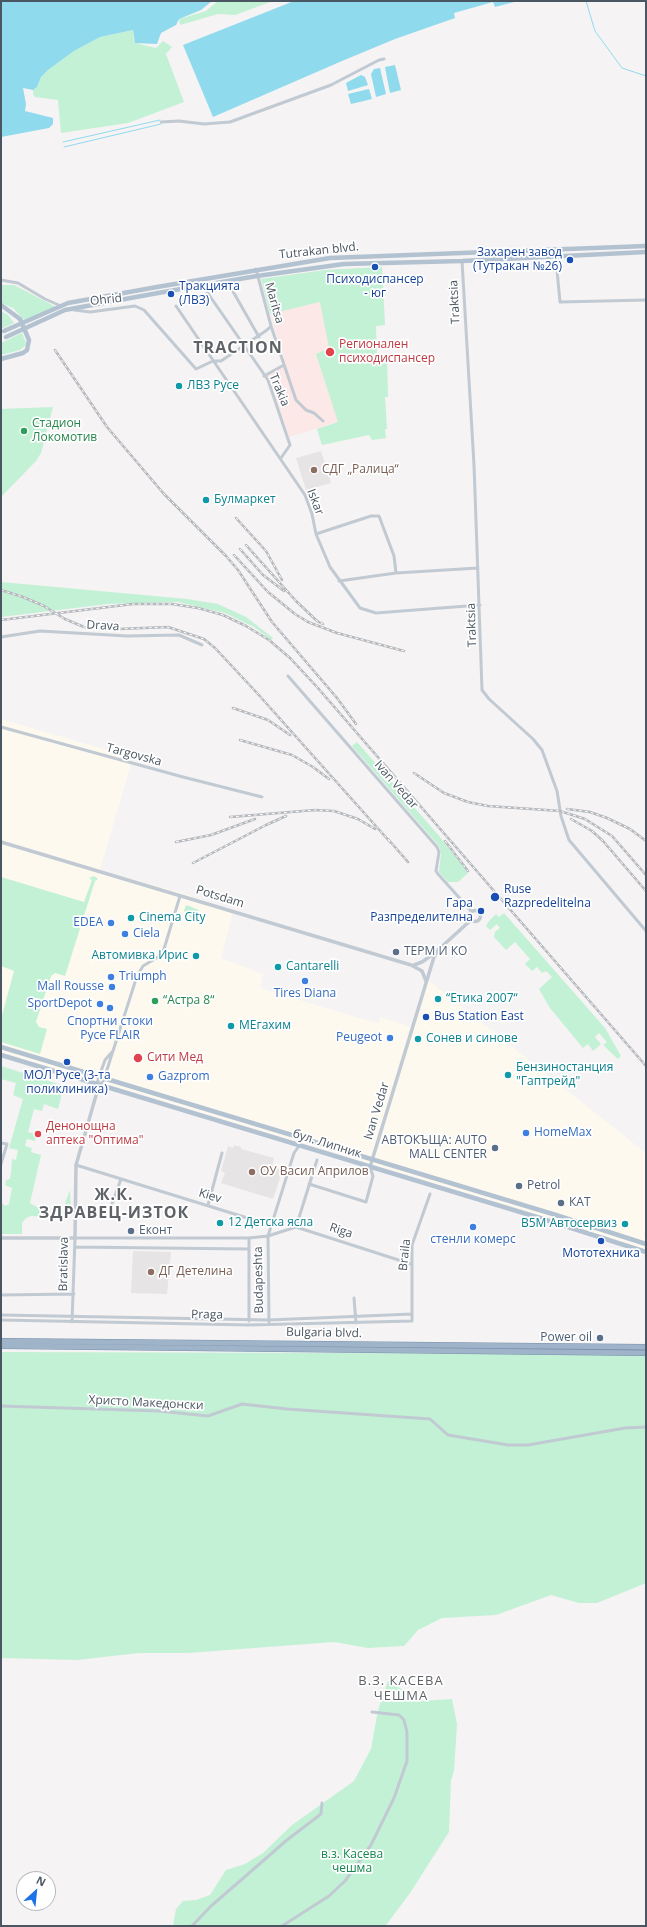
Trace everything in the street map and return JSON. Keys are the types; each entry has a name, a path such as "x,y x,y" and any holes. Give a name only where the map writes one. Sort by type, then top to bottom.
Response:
{"highway":[{"name":"Bulgaria blvd.","path":"1,1341 646,1347"},
{"name":"Bulgaria blvd.","path":"1,1346 646,1353"}],"main road":[{"name":"Tutrakan blvd.","path":"2,332 68,303 256,269 330,258 646,246"},
{"name":"Tutrakan blvd.","path":"1,339 65,310 258,276 344,264 468,261 646,252"},
{"path":"462,253 462,261"},
{"path":"468,253 468,261"},
{"path":"1,305 20,319 29,340 27,350 23,353 1,359"},
{"name":"бул. Липник","path":"1,1047 646,1244"},
{"name":"бул. Липник","path":"1,1054 299,1146 540,1218 646,1252"},
{"path":"540,1218 542,1211"}],"street":[{"path":"161,122 174,120 204,124 230,122 331,85 379,60 384,59"},
{"name":"Traktsia","path":"462,261 474,465 482,690 493,703 533,739 542,750 556,791 561,816 569,840 646,931"},
{"name":"Maritsa","path":"256,269 271,326 296,400 306,410 314,413 323,420"},
{"path":"558,270 560,302 646,300"},
{"name":"Ohrid","path":"3,280 18,283 45,299 75,310 90,312 135,306 144,310 194,368 198,369 213,360"},
{"path":"232,288 259,337"},
{"name":"Trakia","path":"207,292 268,380 290,445 281,458"},
{"name":"Iskar","path":"176,306 305,495 312,514 316,534 330,567 360,608 376,613 480,605"},
{"path":"213,360 221,361 259,337 271,326"},
{"path":"264,376 284,365"},
{"path":"316,534 372,516 379,516 394,556 396,573"},
{"path":"339,581 396,573 478,568"},
{"name":"Drava","path":"1,637 40,631 127,636 179,635 202,645"},
{"name":"Ivan Vedar","path":"288,676 437,847 440,852 436,871 472,912"},
{"name":"Targovska","path":"1,727 262,797"},
{"name":"Potsdam","path":"1,842 411,965 422,971 426,981"},
{"path":"102,1078 113,1051 137,976 144,966 158,957 164,949 180,896"},
{"path":"477,911 481,916 476,921 471,920 470,917 472,912 477,911"},
{"name":"Ivan Vedar","path":"370,1167 426,981 438,950 471,920"},
{"path":"411,965 419,964 438,950"},
{"name":"Bratislava","path":"72,1322 74,1294 76,1165 102,1078"},
{"path":"1,1143 7,1144 1,1164"},
{"name":"Budapeshta","path":"268,1325 268,1236 270,1225 294,1152 299,1146"},
{"path":"208,1205 222,1153"},
{"path":"1,1238 249,1238 268,1236 296,1227 317,1160"},
{"name":"Kiev","path":"76,1165 270,1225"},
{"path":"309,1184 366,1202 373,1176 370,1167"},
{"path":"120,1218 111,1216 109,1212 121,1179"},
{"name":"Braila","path":"412,1321 412,1245 430,1194"},
{"name":"Riga","path":"296,1227 411,1264"},
{"path":"249,1238 249,1325"},
{"path":"75,1247 248,1249"},
{"path":"1,1295 74,1294"},
{"path":"354,1298 356,1323"},
{"path":"1,1315 268,1320 412,1314"},
{"name":"Praga","path":"1,1320 249,1325 412,1321"},
{"name":"Христо Македонски","path":"1,1406 159,1411 208,1416 242,1404 287,1409 430,1419 448,1435 508,1444 528,1445 625,1428 646,1427"},
{"path":"282,1926 329,1896 345,1881 371,1844 394,1798 406,1761 407,1732 404,1720 399,1715 372,1712"},
{"path":"192,1926 210,1907 287,1840 321,1814 322,1804"}],"shaded area":[{"name":"Регионален психодиспансер","path":"382,267 385,325 376,326 377,360 338,422 289,437 272,386 266,374 284,365 284,357 270,314 261,279 325,270"},
{"name":"СДГ „Ралица“","path":"321,451 331,483 306,490 296,458"},
{"path":"1,719 131,757 130,768 100,870 185,894 233,912 221,958 263,974 260,988 359,1018 379,1023 380,1017 412,1027 426,981 429,981 646,1153 646,1250 530,1212 1,1052"},
{"name":"ОУ Васил Априлов","path":"234,1145 241,1147 241,1149 274,1158 272,1166 283,1169 273,1199 221,1183 225,1173 221,1171 228,1146 233,1148"},
{"name":"ДГ Детелина","path":"133,1251 171,1252 167,1294 131,1293"}],"green space":[{"path":"218,1 273,1 235,15 218,14 180,25 179,19 206,11"},
{"path":"133,30 134,40 139,44 156,48 163,41 172,47 166,54 184,102 128,123 61,133 58,100 35,97 33,94 33,90 37,87 41,77 74,51 100,37"},
{"name":"Регионален психодиспансер","path":"382,267 385,325 376,326 377,360 387,359 388,397 385,397 387,429 385,429 386,438 372,440 369,435 322,445 317,429 338,422 316,354 329,348 320,302 270,314 261,279 325,270"},
{"path":"1,285 14,285 56,307 24,320 13,308 1,303"},
{"path":"1,311 8,315 14,323 1,329"},
{"path":"22,333 26,343 25,346 20,350 1,355 1,343"},
{"name":"Стадион Локомотив","path":"53,407 41,453 36,461 1,497 1,409"},
{"path":"1,582 187,599 218,604 246,617 273,638 271,640 254,627 225,613 178,602 108,604 1,617"},
{"path":"357,742 440,837 468,873 458,882 448,882 439,872 441,853 439,846 352,746"},
{"path":"94,876 98,879 95,881 65,976 55,973 51,976 36,1022 39,1027 47,1029 40,1054 1,1042 1,1019 14,971 1,966 1,877 84,902 92,880 89,878"},
{"path":"186,905 199,910 198,918 194,920 184,911"},
{"path":"504,913 605,1028 621,1056 618,1059 603,1045 607,1042 599,1033 595,1037 601,1044 593,1051 588,1044 583,1048 550,1008 539,989 552,977 546,971 542,973 537,967 532,971 525,964 530,959 515,942 506,950 494,937 495,932 500,928 497,924 490,930 486,926 496,914 499,917"},
{"path":"1,1066 64,1086 58,1109 44,1104 42,1111 34,1109 28,1132 36,1134 35,1141 27,1139 25,1146 32,1148 31,1152 41,1155 30,1203 49,1214 49,1217 31,1216 26,1218 22,1223 22,1234 1,1234 1,1203 6,1206 9,1204 12,1188 5,1185 6,1180 10,1179 12,1159 16,1160 18,1150 9,1148 23,1099 13,1095 16,1083 1,1079"},
{"path":"70,1190 71,1214 62,1214 64,1206"},
{"path":"1,1352 646,1354 646,1583 597,1603 579,1603 551,1595 496,1615 442,1618 418,1630 404,1646 368,1648 334,1642 188,1653 139,1653 77,1660 1,1658"},
{"name":"в.з. Касева чешма","path":"388,1681 421,1701 452,1699 457,1724 454,1771 451,1780 449,1832 410,1893 387,1924 384,1926 173,1926 176,1909 183,1901 196,1900 210,1895 226,1870 245,1864 263,1853 292,1825 354,1781 371,1749 378,1710"}],"water":[{"path":"1,1 212,1 201,10 179,19 176,25 161,33 157,44 135,43 133,30 100,37 74,51 48,70 41,77 37,87 33,90 23,88 26,104 25,111 53,118 53,124 49,128 1,137"},
{"path":"294,1 518,1 495,7 493,2 454,13 455,18 395,39 213,117 183,45"},
{"path":"395,65 401,90 390,93 385,67"},
{"path":"380,68 386,94 376,97 371,74 374,69"},
{"path":"361,75 365,77 368,85 348,91 346,83"},
{"path":"369,89 372,99 351,104 348,94"}],"waterway":[{"path":"586,1 595,31 622,68 646,76"},
{"path":"63,142 160,120"},
{"path":"64,147 161,124"}],"railway":[{"path":"55,350 107,427 164,494 238,570 272,622 337,698 356,724"},
{"path":"236,518 266,551 282,580"},
{"path":"246,545 296,601 317,621 323,624"},
{"path":"240,549 263,575 284,591"},
{"path":"234,555 268,592 295,614 308,622 337,633 404,651"},
{"path":"1,590 44,606 65,619 84,627 119,629 168,627 204,639 215,648 257,693 391,843"},
{"path":"1,620 133,604 172,604 198,608 223,615 246,626 269,640 290,658 317,687 646,1066"},
{"path":"233,708 268,720 290,735"},
{"path":"240,740 292,755 313,767 329,779"},
{"path":"414,773 444,793 468,802 488,806 560,811 585,819 612,836 646,875"},
{"path":"567,809 590,812 607,818 630,829 646,841"},
{"path":"230,817 315,810 334,811 358,819 375,829"},
{"path":"193,863 286,816"},
{"path":"176,842 211,835 255,819"},
{"path":"571,819 592,831 603,841 646,891"},
{"path":"388,839 408,862"},
{"path":"445,841 468,871"}],"place":[{"name":"Захарен завод (Тутракан №26)","path":"570,260"},
{"name":"Психодиспансер - юг","path":"375,267"},
{"name":"Тракцията (ЛВЗ)","path":"171,294"},
{"name":"Регионален психодиспансер","path":"330,352"},
{"name":"ЛВЗ Русе","path":"179,386"},
{"name":"Стадион Локомотив","path":"24,431"},
{"name":"СДГ „Ралица“","path":"314,470"},
{"name":"Булмаркет","path":"206,500"},
{"name":"Ruse Razpredelitelna","path":"495,897"},
{"name":"Гара Разпределителна","path":"481,911"},
{"name":"Cinema City","path":"131,918"},
{"name":"EDEA","path":"111,923"},
{"name":"Ciela","path":"125,934"},
{"name":"ТЕРМ И КО","path":"396,952"},
{"name":"Автомивка Ирис","path":"196,956"},
{"name":"Cantarelli","path":"278,967"},
{"name":"Triumph","path":"111,977"},
{"name":"Tires Diana","path":"305,981"},
{"name":"Mall Rousse","path":"112,987"},
{"name":"“Етика 2007“","path":"438,999"},
{"name":"“Астра 8“","path":"155,1001"},
{"name":"SportDepot","path":"100,1004"},
{"name":"Спортни стоки Русе FLAIR","path":"110,1008"},
{"name":"Bus Station East","path":"426,1017"},
{"name":"МЕгахим","path":"231,1026"},
{"name":"Peugeot","path":"390,1038"},
{"name":"Сонев и синове","path":"418,1039"},
{"name":"Сити Мед","path":"138,1058"},
{"name":"МОЛ Русе (3-та поликлиника)","path":"67,1062"},
{"name":"Бензиностанция \"Гаптрейд\"","path":"508,1075"},
{"name":"Gazprom","path":"150,1077"},
{"name":"HomeMax","path":"526,1133"},
{"name":"Денонощна аптека \"Оптима\"","path":"38,1134"},
{"name":"АВТОКЪЩА: AUTO MALL CENTER","path":"495,1148"},
{"name":"ОУ Васил Априлов","path":"252,1172"},
{"name":"Petrol","path":"519,1186"},
{"name":"КАТ","path":"561,1203"},
{"name":"12 Детска ясла","path":"220,1223"},
{"name":"В5М Автосервиз","path":"625,1224"},
{"name":"стенли комерс","path":"473,1227"},
{"name":"Еконт","path":"131,1231"},
{"name":"Мототехника","path":"601,1241"},
{"name":"ДГ Детелина","path":"151,1272"},
{"name":"Power oil","path":"600,1338"}],"district":[{"name":"TRACTION","path":"238,348"},
{"name":"Ж.К. ЗДРАВЕЦ-ИЗТОК","path":"114,1204"},
{"name":"В.З. КАСЕВА ЧЕШМА","path":"401,1688"}]}
